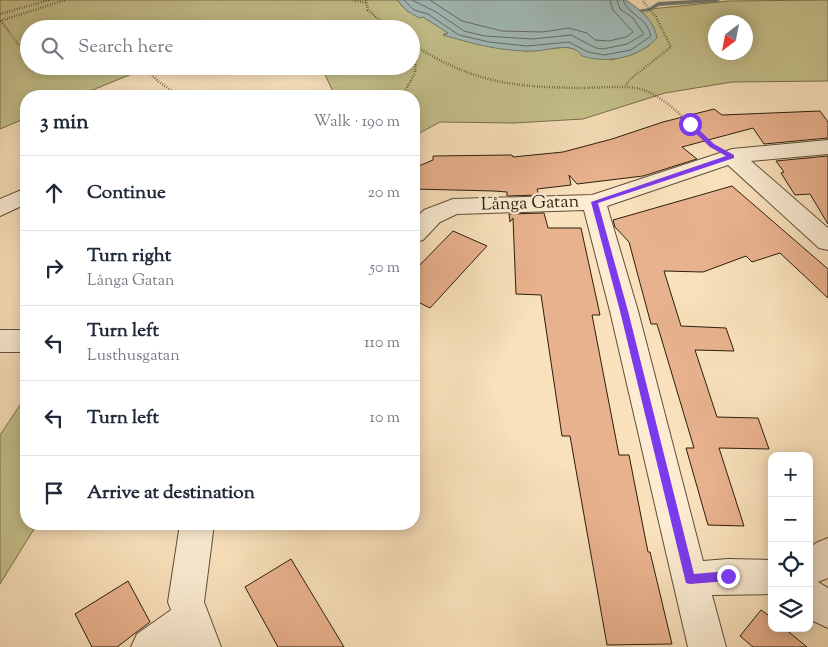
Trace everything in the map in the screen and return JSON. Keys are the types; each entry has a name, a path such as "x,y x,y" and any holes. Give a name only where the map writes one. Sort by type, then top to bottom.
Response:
{"street":[{"name":"Långa Gatan","path":"420,228 432,216 452,207 594,202 732,156 828,148"},
{"path":"732,156 828,242"},
{"path":"0,208 20,198"},
{"path":"594,202 624,311 707,647"},
{"path":"0,341 20,341"},
{"path":"150,647 197,632 186,602 196,530"},
{"path":"813,567 828,555"},
{"path":"690,579 728,576 768,577"},
{"path":"813,599 828,610"}],"path":[{"path":"0,14 49,0"},
{"path":"20,47 1,21 65,0"},
{"path":"353,0 366,1 368,10 379,20"},
{"path":"626,85 629,80 671,46 656,18 643,0"},
{"path":"420,49 438,61 484,79 529,87 640,89 660,99 712,146 732,156"},
{"path":"152,75 170,90"},
{"path":"405,90 414,75"}],"shaded area":[{"path":"0,0 397,0 407,11 423,17 449,33 444,34 526,51 568,47 611,60 633,54 649,46 647,19 641,10 728,1 828,0 828,81 732,82 665,93 583,119 514,123 440,122 420,133 420,90 332,90 325,75 420,75 420,20 20,20 20,75 129,75 93,90 20,90 20,121 0,129"},
{"path":"20,405 20,530 33,530 0,584 0,435"}],"water":[{"path":"397,0 626,0 650,20 657,38 632,55 612,59 582,56 578,51 567,48 535,51 500,49 443,35 448,33 423,17 419,18 407,11"}],"building":[{"path":"714,109 722,115 820,111 828,122 828,138 764,144 753,128 682,147 697,159 643,176 577,184 569,175 571,185 537,189 539,195 507,196 507,192 420,189 420,165 433,160 433,156 512,155 513,157 563,152 612,139 663,122"},
{"path":"828,156 828,224 810,194 795,195 781,173 784,172 776,161"},
{"path":"732,186 828,269 828,298 780,253 752,262 746,256 703,272 664,271 681,326 726,328 734,351 695,350 717,417 758,418 769,449 719,448 744,526 708,525 686,448 694,448 657,324 651,324 629,242 615,227 613,220"},
{"path":"544,213 548,228 581,228 600,315 592,315 619,455 629,455 648,552 650,552 672,644 607,645 570,436 562,436 541,295 516,294 513,218 510,222 509,214"},
{"path":"453,231 487,246 430,308 420,303 420,265"},
{"path":"291,559 344,647 278,647 245,587"},
{"path":"128,581 150,622 117,647 92,647 75,614"},
{"path":"761,610 768,615 768,632 789,632 807,647 753,647 740,636"}],"waterway":[{"path":"641,10 650,9 658,4 717,0"}],"route":[{"path":"690,124 712,146 732,156 594,202 624,311 690,579 728,576"}]}
